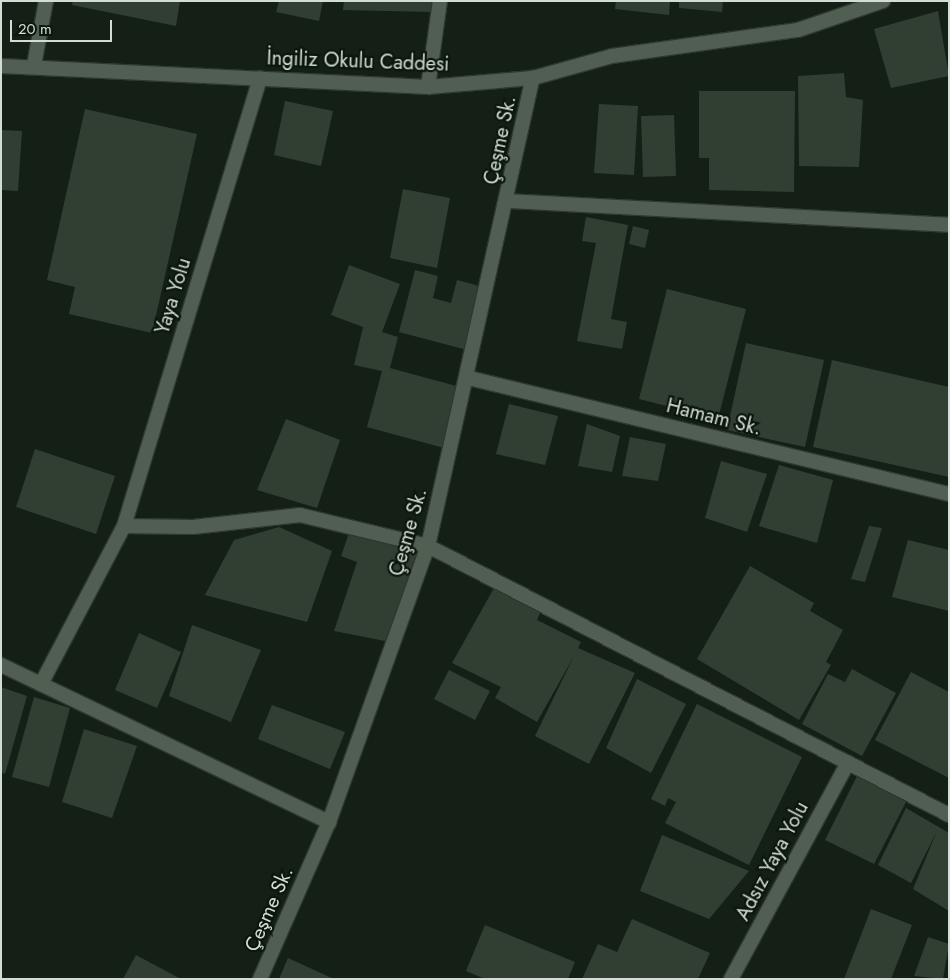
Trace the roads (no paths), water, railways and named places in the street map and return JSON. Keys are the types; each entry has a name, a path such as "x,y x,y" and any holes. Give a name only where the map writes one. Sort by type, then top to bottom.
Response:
{"street":[{"path":"34,65 46,1"},
{"path":"428,87 440,1"},
{"name":"İngiliz Okulu Caddesi","path":"1,66 34,65 428,87 533,78 612,56 798,30 883,1"},
{"name":"Yaya Yolu","path":"41,684 124,526 260,78"},
{"name":"Çeşme Sk.","path":"260,979 329,822 428,546 469,378 533,78"},
{"path":"508,201 949,225"},
{"name":"Hamam Sk.","path":"469,378 949,494"},
{"path":"124,526 193,527 300,515 428,546 949,815"},
{"path":"1,665 329,822"},
{"name":"Adsız Yaya Yolu","path":"731,979 848,763"}]}
